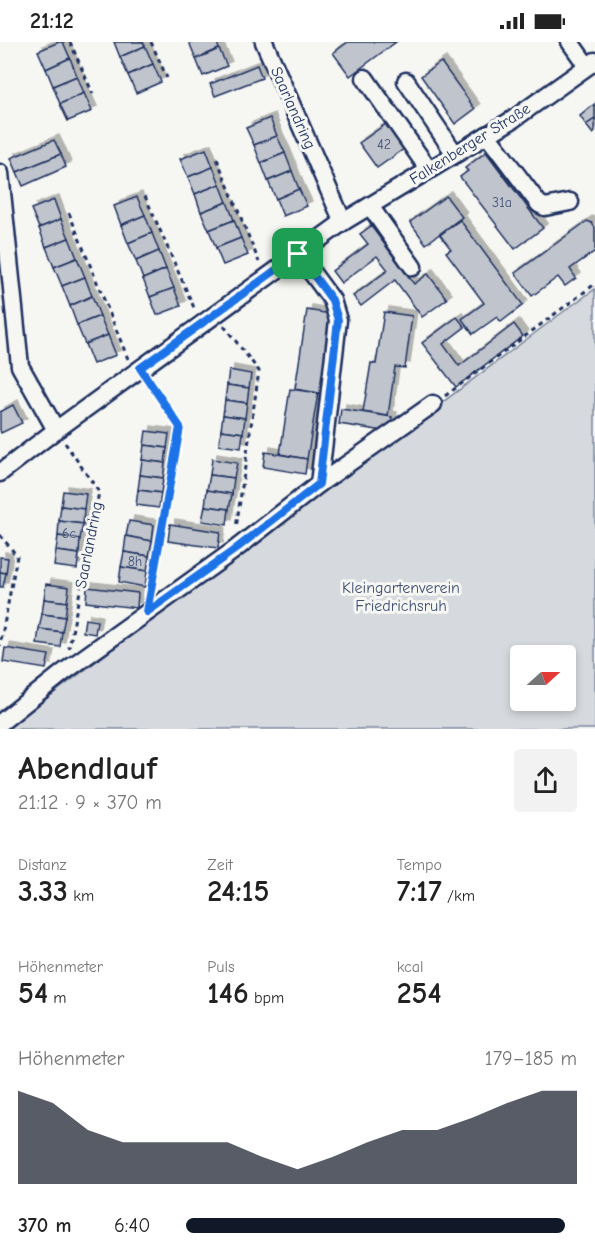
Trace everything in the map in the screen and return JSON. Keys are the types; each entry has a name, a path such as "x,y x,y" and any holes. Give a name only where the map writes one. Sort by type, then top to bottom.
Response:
{"street":[{"name":"Saarlandring","path":"264,42 343,222"},
{"path":"570,42 591,63"},
{"name":"Falkenberger Straße","path":"343,222 512,120 591,63"},
{"path":"365,78 429,170"},
{"path":"406,81 455,154"},
{"path":"487,135 539,204 545,207 570,202"},
{"path":"0,173 20,366 56,429"},
{"path":"370,206 413,267"},
{"path":"0,473 56,429 343,222"},
{"path":"298,254 332,300 338,320 319,484"},
{"path":"0,723 64,672 233,551 319,484 433,404"}],"path":[{"path":"70,42 93,94"},
{"path":"151,42 166,78"},
{"path":"217,159 265,278"},
{"path":"146,196 201,325"},
{"path":"69,213 137,370 180,427 147,612"},
{"path":"433,404 454,391 595,284"},
{"path":"216,315 258,371 233,551"},
{"name":"Saarlandring","path":"56,429 99,492 64,672"},
{"path":"0,535 17,556 0,646"}],"green space":[{"name":"Kleingartenverein Friedrichsruh","path":"595,289 595,729 6,729 559,315"}],"building":[{"path":"63,42 70,58 46,69 38,51"},
{"path":"114,42 143,42 145,46 120,57"},
{"path":"189,42 217,42 219,49 196,59"},
{"path":"348,42 396,42 350,76 333,53"},
{"path":"145,46 153,64 128,75 120,57"},
{"path":"219,49 227,66 203,76 196,59"},
{"path":"70,58 77,76 53,86 46,69"},
{"path":"441,62 475,109 455,124 421,76"},
{"path":"153,64 161,82 136,93 128,75"},
{"path":"257,65 262,78 215,96 210,84"},
{"path":"77,76 84,93 60,104 53,86"},
{"path":"84,93 92,111 68,121 60,104"},
{"path":"595,104 595,119 586,125 580,116"},
{"path":"270,118 277,136 254,145 246,128"},
{"path":"595,119 595,132 593,134 586,125"},
{"path":"390,121 408,146 377,168 359,143"},
{"path":"277,136 285,153 261,163 254,145"},
{"path":"54,140 61,154 17,172 11,158"},
{"path":"206,149 213,167 188,177 180,159"},
{"path":"486,152 543,228 515,249 460,177 468,171 465,168"},
{"path":"285,153 292,171 268,181 261,163"},
{"path":"61,154 66,167 23,186 17,172"},
{"path":"213,167 220,184 195,194 188,177"},
{"path":"292,171 299,189 276,199 268,181"},
{"path":"220,184 227,202 201,212 195,194"},
{"path":"299,189 307,206 283,216 276,199"},
{"path":"446,196 462,217 426,244 410,222"},
{"path":"137,197 145,215 121,225 114,206"},
{"path":"54,200 61,219 39,228 31,209"},
{"path":"227,202 234,220 209,230 201,212"},
{"path":"145,215 152,233 128,243 121,225"},
{"path":"61,219 69,238 46,247 39,228"},
{"path":"234,220 241,238 216,248 209,230"},
{"path":"460,220 523,305 501,322 497,317 473,334 462,319 484,303 446,252 451,249 440,235"},
{"path":"587,221 595,228 595,251 570,269 576,278 565,286 558,277 532,296 515,273"},
{"path":"371,226 414,284 428,274 447,299 422,317 395,280 361,306 353,296 388,270 377,256 341,283 332,271 368,244 360,234"},
{"path":"152,233 159,251 136,261 128,243"},
{"path":"69,238 77,258 54,267 46,247"},
{"path":"241,238 248,255 223,265 216,248"},
{"path":"159,251 166,269 143,279 136,261"},
{"path":"77,258 85,277 62,286 54,267"},
{"path":"166,269 174,288 150,297 143,279"},
{"path":"85,277 92,296 70,306 62,286"},
{"path":"174,288 181,306 157,315 150,297"},
{"path":"92,296 100,316 77,325 70,306"},
{"path":"307,310 337,315 324,394 295,389"},
{"path":"384,312 412,316 405,368 395,367 388,416 363,412 371,363 376,364"},
{"path":"100,316 108,335 85,344 77,325"},
{"path":"457,317 465,327 443,344 459,366 514,324 523,336 456,387 422,343"},
{"path":"108,335 116,355 93,364 85,344"},
{"path":"229,370 251,374 249,388 227,385"},
{"path":"227,385 249,388 247,403 225,400"},
{"path":"290,389 318,393 307,459 280,454"},
{"path":"225,400 247,403 245,418 223,415"},
{"path":"13,405 22,423 1,433 0,412"},
{"path":"341,409 392,417 390,432 339,424"},
{"path":"223,415 245,418 243,433 221,430"},
{"path":"221,430 243,433 241,448 219,445"},
{"path":"146,431 169,434 167,448 144,445"},
{"path":"144,445 167,448 165,463 142,460"},
{"path":"265,452 307,459 305,474 263,467"},
{"path":"212,459 237,463 234,478 210,475"},
{"path":"142,460 165,463 163,478 140,475"},
{"path":"140,475 163,478 161,493 138,490"},
{"path":"210,475 234,478 232,494 207,490"},
{"path":"138,490 161,493 159,508 136,505"},
{"path":"207,490 232,494 229,509 205,506"},
{"path":"63,491 86,494 84,509 61,506"},
{"path":"61,506 84,509 83,524 59,521"},
{"path":"205,506 229,509 227,525 202,521"},
{"path":"59,521 83,524 80,539 58,536"},
{"path":"129,521 154,525 152,541 126,536"},
{"path":"170,524 220,532 218,548 168,541"},
{"path":"58,536 80,539 79,554 56,551"},
{"path":"126,536 152,541 149,556 124,552"},
{"path":"56,551 79,554 77,569 54,566"},
{"path":"124,552 149,556 147,571 121,567"},
{"path":"0,557 8,558 6,573 0,572"},
{"path":"121,567 147,571 145,587 119,582"},
{"path":"0,572 6,573 3,587 0,587"},
{"path":"46,584 69,587 67,602 44,599"},
{"path":"87,587 138,593 137,608 86,602"},
{"path":"44,599 67,602 65,617 42,614"},
{"path":"42,614 65,617 62,632 39,629"},
{"path":"85,619 97,621 95,634 83,632"},
{"path":"39,629 62,632 60,647 37,644"},
{"path":"5,648 49,655 46,669 3,662"}],"route":[{"path":"298,254 332,300 338,320 319,484 233,551 147,612 180,427 140,368 298,254"}]}
